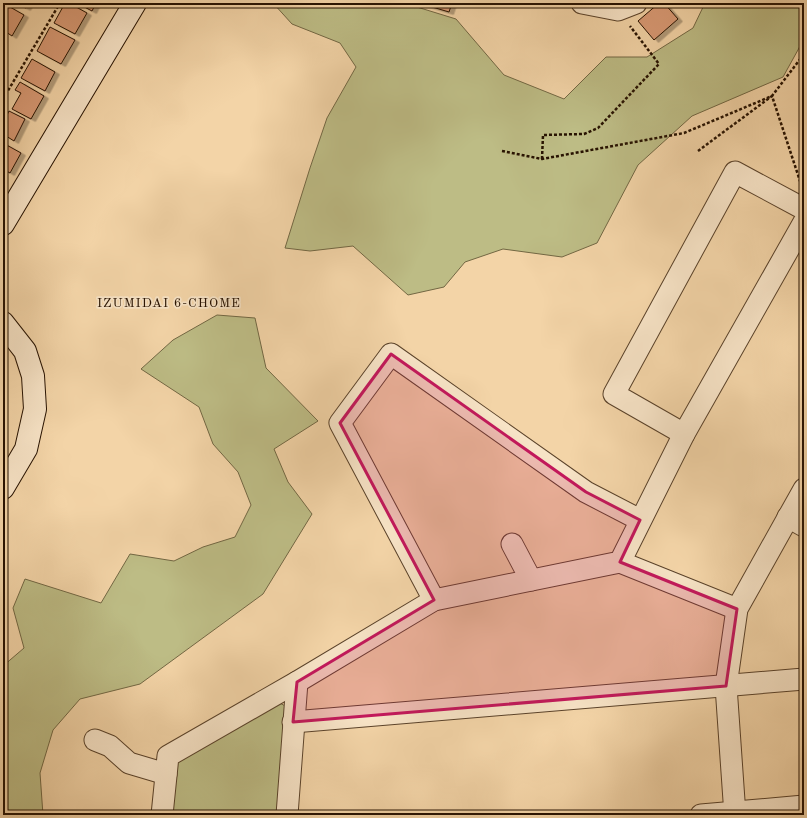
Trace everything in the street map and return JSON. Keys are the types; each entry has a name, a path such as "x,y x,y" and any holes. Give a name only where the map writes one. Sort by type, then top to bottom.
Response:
{"street":[{"path":"3,223 135,3"},
{"path":"684,434 614,394 736,172 804,209"},
{"path":"620,562 684,434 804,222"},
{"path":"3,323 25,351 32,376 35,409 26,449 3,488"},
{"path":"434,600 340,423 391,354 586,492 640,520"},
{"path":"735,814 726,686 737,608 796,521 804,489"},
{"path":"512,544 531,580"},
{"path":"162,815 168,756 297,682 434,600 620,562 737,608"},
{"path":"293,722 804,680"},
{"path":"287,815 297,682"},
{"path":"95,740 110,746 129,763 166,774"},
{"path":"701,815 735,814 804,806"}],"path":[{"path":"3,100 60,3"},
{"path":"542,159 543,135 584,134 598,128 659,64 608,5"},
{"path":"698,151 772,96 804,54"},
{"path":"502,151 542,159 684,133 772,96"},
{"path":"772,96 802,187"}],"highlighted area":[{"path":"391,354 586,492 640,520 620,562 737,609 726,686 293,722 297,682 434,600 340,423"}],"shaded area":[{"path":"273,3 404,3 456,19 504,75 564,99 606,57 647,57 693,28 705,3 804,3 804,39 783,77 692,116 638,165 597,243 562,257 503,249 465,262 444,287 408,295 353,246 310,251 285,248 327,118 356,67 340,43 292,24"},
{"path":"217,315 255,318 266,368 318,421 274,449 288,482 312,514 263,594 140,684 80,699 53,730 40,773 43,815 3,815 3,666 24,648 13,608 25,579 101,603 130,554 174,561 203,547 235,537 251,505 238,472 213,444 199,407 141,369 173,340"},
{"path":"275,700 290,709 282,815 170,815 175,755"}],"building":[{"path":"3,3 24,15 12,36 3,30"},
{"path":"16,3 29,3 26,8"},
{"path":"65,3 69,3 87,13 75,34 54,23"},
{"path":"77,3 96,3 92,11"},
{"path":"419,3 452,3 449,12"},
{"path":"659,3 664,3 678,19 654,40 638,21"},
{"path":"50,27 75,40 61,64 37,51"},
{"path":"32,59 55,72 45,91 21,78"},
{"path":"20,82 44,96 31,119 12,109 21,93 15,90"},
{"path":"9,111 25,119 14,141 3,134 3,112 7,115"},
{"path":"3,143 21,153 10,173 3,169"}],"district":[{"name":"IZUMIDAI 6-CHOME","path":"169,303"}]}
